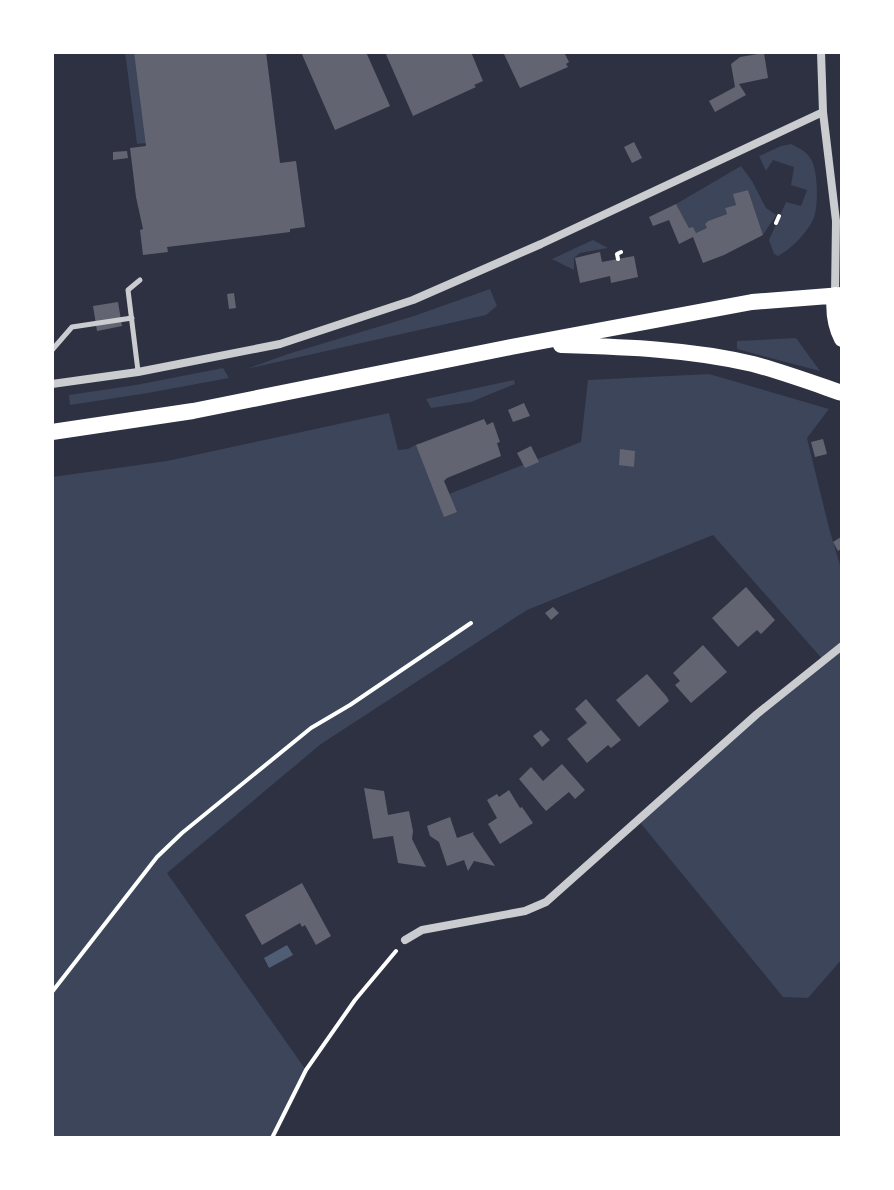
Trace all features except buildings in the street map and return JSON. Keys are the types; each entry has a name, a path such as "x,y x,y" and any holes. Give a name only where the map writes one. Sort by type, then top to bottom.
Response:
{"main road":[{"path":"52,432 193,411 752,302 838,295 833,309 842,339"},
{"path":"528,344 686,353 753,365 842,393"}],"street":[{"path":"821,52 823,112 836,221 838,295"},
{"path":"52,384 138,372 280,344 413,300 541,244 823,112"},
{"path":"405,940 422,930 525,911 546,902 757,714 842,646"}],"lane":[{"path":"138,372 128,290 140,280"},
{"path":"52,350 72,327 132,318"}],"path":[{"path":"776,223 779,216"},
{"path":"618,259 617,254 621,252"},
{"path":"52,992 157,857 182,833 311,728 471,623"},
{"path":"272,1138 306,1070 355,1000 405,940"}],"shaded area":[{"path":"125,52 137,52 148,143 137,144"},
{"path":"791,144 811,159 816,180 816,207 806,231 778,256 774,254 769,240 786,202 801,206 807,190 791,185 794,167 773,160 766,171 759,156"},
{"path":"741,166 766,208 776,215 763,235 748,190 734,194 736,205 725,208 727,214 708,221 705,224 708,229 696,233 689,228 676,204"},
{"path":"593,240 608,248 580,253 574,258 574,270 552,259"},
{"path":"490,289 497,306 486,315 246,369 414,316"},
{"path":"796,338 820,371 737,349 737,341"},
{"path":"223,368 229,378 70,405 69,395"},
{"path":"709,374 829,409 807,438 842,572 842,959 808,998 783,997 638,820 824,661 713,535 527,610 321,744 167,873 306,1070 272,1138 52,1138 52,477 167,461 389,413 398,450 419,443 439,498 581,442 588,380"},
{"path":"514,380 515,384 471,402 431,408 426,399"},
{"path":"287,945 293,955 269,968 264,958"}]}
